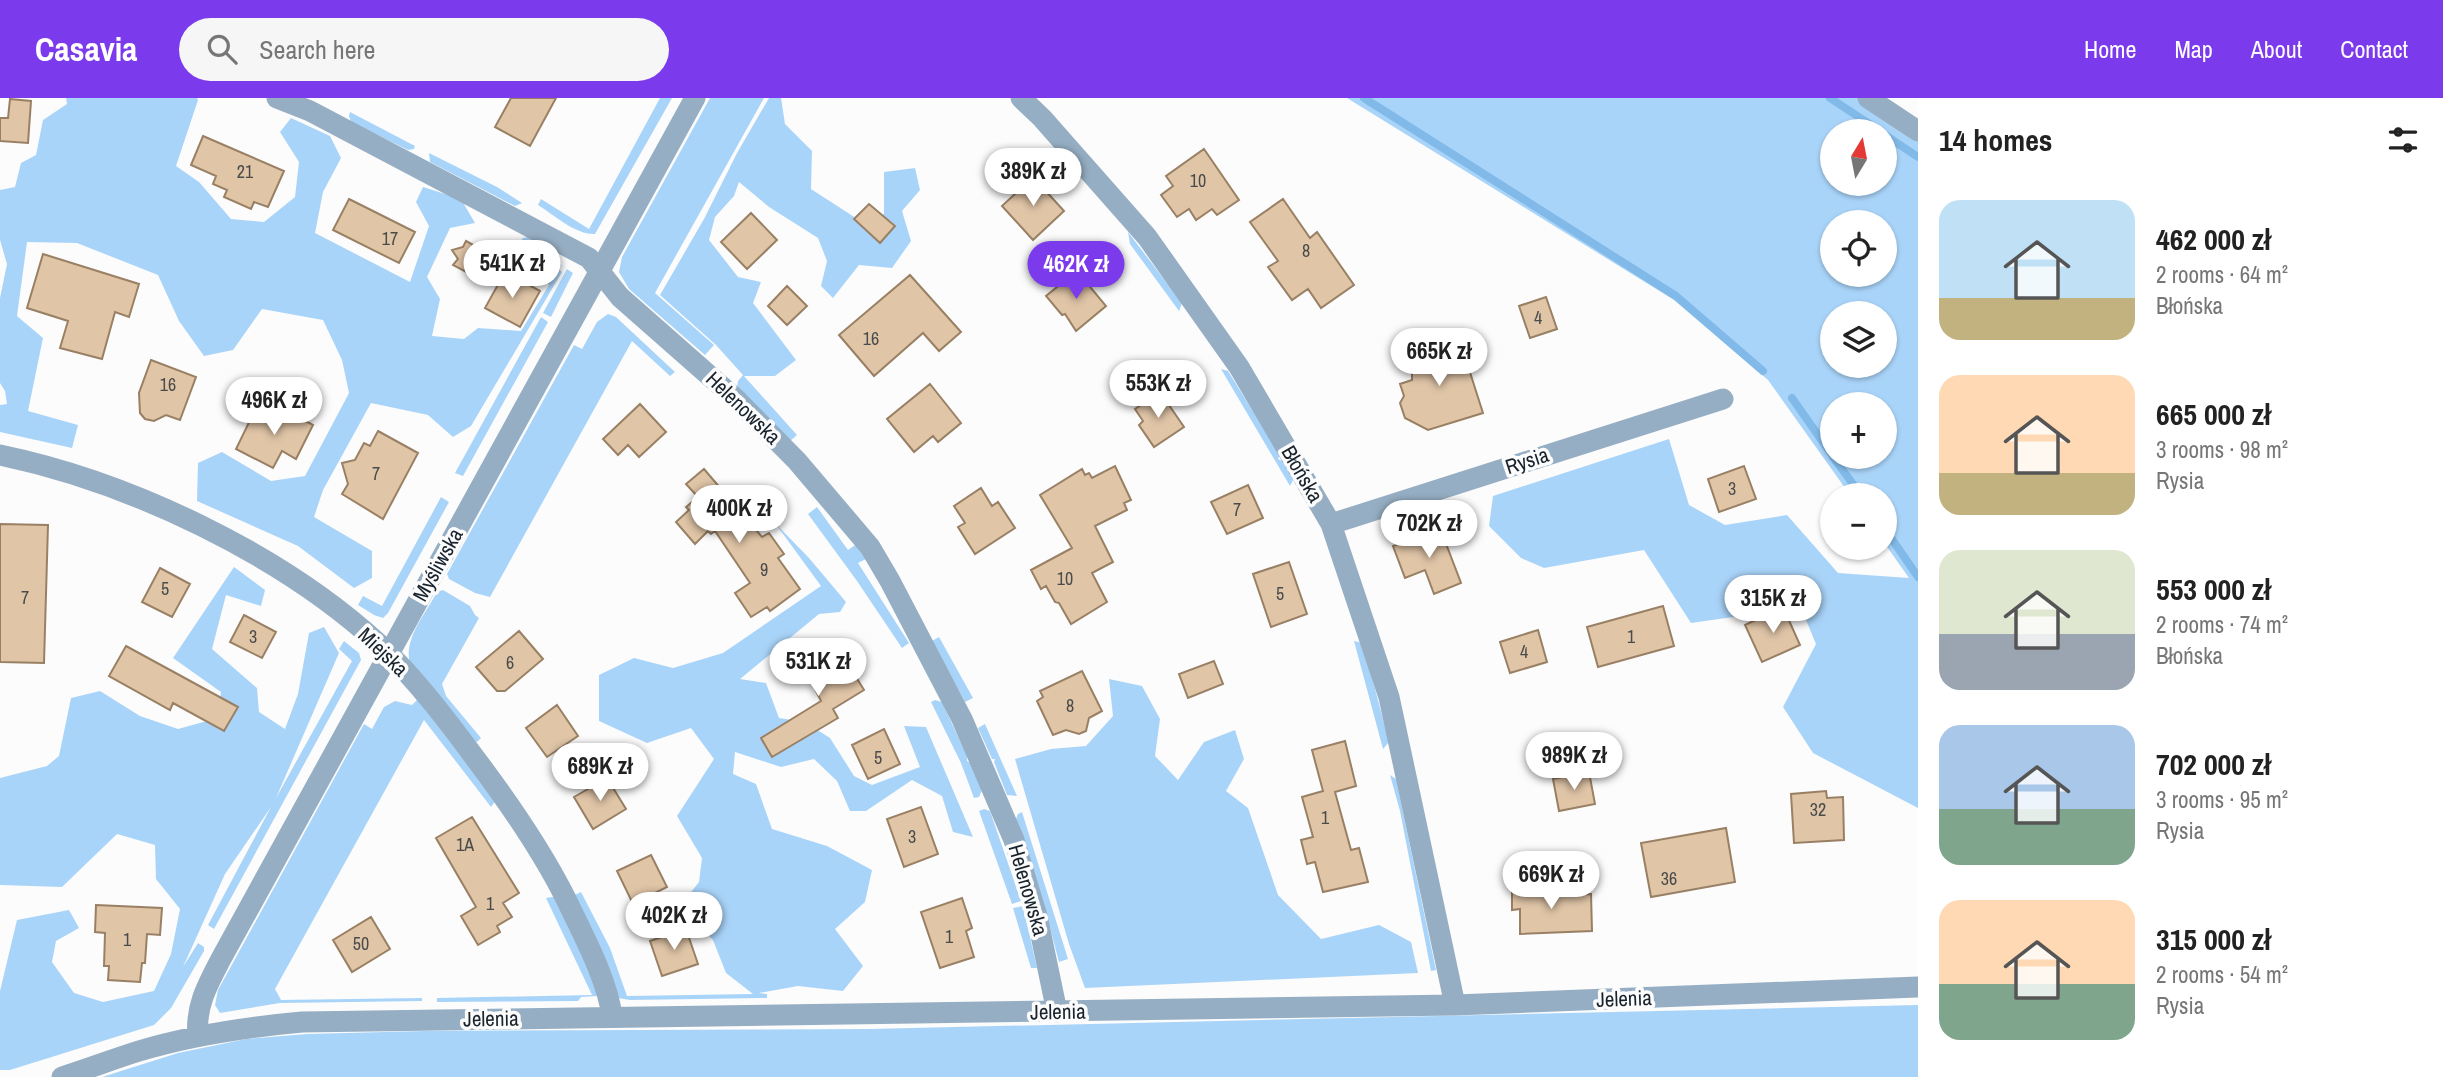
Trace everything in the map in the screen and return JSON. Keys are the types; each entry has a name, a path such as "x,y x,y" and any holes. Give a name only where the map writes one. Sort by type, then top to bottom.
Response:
{"street":[{"name":"Helenowska","path":"277,98 310,111 589,258 620,297 737,400 797,461 870,547 962,719 1014,840 1037,916 1057,1012"},
{"name":"Myśliwska","path":"198,1036 198,1013 204,992 695,98"},
{"name":"Błońska","path":"1021,98 1042,118 1147,237 1240,367 1331,524 1390,697 1455,1005"},
{"path":"1868,98 1918,131"},
{"name":"Rysia","path":"1331,524 1723,399"},
{"name":"Miejska","path":"0,455 103,484 191,521 290,577 361,629 388,654 457,734 524,824 573,914 607,991 612,1017"},
{"name":"Jelenia","path":"62,1077 140,1051 198,1036 268,1025 302,1023 1455,1005 1918,987"}],"shaded area":[{"path":"66,98 197,98 176,166 199,182 231,219 264,222 295,197 299,162 280,132 291,118 330,136 341,158 323,192 315,233 410,282 429,226 416,202 423,187 461,199 475,223 450,228 427,277 440,299 432,336 464,339 478,328 521,331 549,285 539,267 551,262 562,272 471,426 453,437 428,415 371,403 323,490 314,517 372,551 372,578 354,588 298,546 197,501 198,463 222,452 271,481 305,476 349,393 342,360 323,320 262,309 233,350 204,356 179,321 158,275 77,243 27,242 17,316 43,338 28,411 78,425 72,448 0,432 0,405 7,404 5,391 0,383 0,298 7,264 0,240 0,190 15,187 21,163 36,155 43,120 67,104"},
{"path":"660,98 672,98 595,234 573,228 538,205 541,199 589,229"},
{"path":"710,98 764,98 655,293 714,345 705,355 629,289 619,272 622,257"},
{"path":"769,98 781,98 785,124 812,151 811,189 865,224 884,214 884,172 915,168 920,190 902,211 911,241 892,268 859,265 833,298 821,286 827,261 818,238 769,207 739,182 734,196 715,217 709,240 738,277 761,282 753,303 796,360 775,376 744,376 797,435 790,441 737,387 743,375 716,345 660,295"},
{"path":"1347,98 1859,98 1891,119 1820,119 1820,196 1897,196 1897,123 1918,137 1918,808 1813,753 1783,707 1816,644 1796,596 1740,616 1691,623 1644,550 1544,568 1521,558 1489,526 1493,496 1669,439 1689,505 1725,525 1787,515 1820,553 1820,560 1827,560 1838,573 1909,578 1896,560 1897,483 1841,483 1831,469 1897,469 1897,392 1820,392 1820,453 1768,380 1674,300"},
{"path":"350,112 415,146 414,149 408,150 351,122"},
{"path":"429,153 497,187 522,203 515,206 430,162"},
{"path":"1128,232 1182,303 1179,311 1130,244"},
{"path":"528,237 547,247 544,254 566,269 520,242"},
{"path":"567,269 573,273 551,317 543,313"},
{"path":"608,314 616,317 675,372 670,376 632,341 490,597 475,593 449,579 447,574 574,345 582,349 597,322"},
{"path":"541,317 548,322 463,476 455,473"},
{"path":"1221,369 1228,371 1280,455 1278,459 1284,462 1293,480 1290,486"},
{"path":"441,497 449,502 388,613 383,618 358,605 363,596 382,606"},
{"path":"817,507 848,550 858,543 868,558 858,563 909,643 902,648 808,514"},
{"path":"775,523 846,602 840,612 819,614 740,679 766,683 779,718 805,722 830,738 854,776 872,785 920,767 904,726 926,727 973,837 953,832 942,796 912,780 866,811 850,811 837,781 814,759 781,767 735,752 733,774 756,784 772,829 827,846 872,870 865,902 835,929 863,966 843,991 798,986 759,993 767,994 767,998 618,998 575,895 581,892 610,948 627,996 753,994 726,973 713,940 680,906 699,882 702,858 677,816 714,759 691,728 647,743 599,721 599,675 634,658 673,668 723,653 821,586"},
{"path":"234,567 265,590 261,606 226,595 212,649 257,688 259,712 285,729 298,694 309,633 324,627 339,653 276,798 352,661 339,649 344,641 359,653 361,660 214,929 208,925 271,807 225,874 183,967 198,943 204,947 204,951 171,1008 154,1025 10,1070 0,1070 0,991 17,920 69,910 79,928 56,941 52,962 74,993 103,1002 154,991 171,954 180,909 156,879 155,845 117,834 62,887 0,885 0,778 47,766 59,756 71,698 100,691 140,716 178,729 218,718 221,692 173,658"},
{"path":"443,590 470,606 479,618 442,684 446,696 481,738 477,742 471,741 410,664 413,636 437,592"},
{"path":"939,637 973,698 965,702 932,641"},
{"path":"1354,641 1363,643 1389,742 1383,749"},
{"path":"1109,679 1142,686 1160,719 1155,756 1178,780 1204,742 1235,730 1244,759 1226,791 1248,808 1278,895 1321,939 1379,925 1411,942 1418,973 1085,988 1069,944 1015,759 1051,749 1086,746 1113,716"},
{"path":"418,699 497,799 491,807 424,720 275,989 281,1000 422,998 422,1001 280,1003 220,1013 215,1005 218,990 364,724 372,729 384,707 395,701 412,705"},
{"path":"931,702 942,702 967,756 982,790 979,797 974,798 961,763"},
{"path":"985,724 1017,796 1007,795 995,759 992,759 978,728"},
{"path":"1390,775 1396,779 1436,970 1431,971 1400,811"},
{"path":"979,811 990,811 1021,901 1012,904"},
{"path":"1022,812 1068,959 1059,962 1043,901 1016,819"},
{"path":"556,897 598,990 598,996 581,997 578,1001 437,1002 437,998 592,995 546,898"},
{"path":"1023,906 1037,968 1031,968 1013,908"},
{"path":"1918,1005 1918,1077 102,1077 178,1053 246,1039 307,1034 869,1029"}],"building":[{"path":"511,98 556,98 530,146 495,127"},
{"path":"10,99 31,101 28,143 0,141 0,118 8,118"},
{"path":"203,136 284,171 268,207 254,202 251,209 224,197 227,190 213,184 216,176 191,165"},
{"path":"1204,149 1239,200 1217,215 1212,209 1196,220 1189,209 1177,217 1161,195 1173,186 1166,176"},
{"path":"1033,177 1064,211 1033,240 1002,206"},
{"path":"349,199 415,232 399,263 333,230"},
{"path":"1283,199 1310,238 1317,232 1354,285 1321,308 1308,289 1292,300 1268,267 1278,261 1250,222"},
{"path":"869,204 895,226 880,243 854,219"},
{"path":"751,213 777,240 747,269 721,242"},
{"path":"466,241 495,257 483,281 453,265 458,259 452,250 463,247"},
{"path":"43,254 139,284 129,317 115,312 102,359 60,348 68,321 27,308"},
{"path":"1077,271 1106,306 1076,331 1065,314 1062,315 1046,296"},
{"path":"505,272 540,291 520,327 485,308"},
{"path":"910,275 961,332 939,351 923,333 874,376 839,335"},
{"path":"787,286 807,306 787,325 768,306"},
{"path":"1546,297 1557,329 1530,338 1519,306"},
{"path":"1442,332 1449,339 1458,366 1467,363 1483,413 1428,430 1405,418 1400,403 1404,396 1400,384 1412,380 1412,369 1416,360 1422,357 1428,339"},
{"path":"151,360 196,377 180,420 166,415 154,421 145,419 140,413 139,393"},
{"path":"930,384 961,423 938,442 933,436 914,452 887,419"},
{"path":"1160,392 1184,427 1154,447 1139,425 1143,421 1135,409"},
{"path":"640,404 666,432 639,457 628,445 618,455 603,439"},
{"path":"256,408 282,421 287,411 313,425 296,459 282,451 273,468 236,449"},
{"path":"378,431 418,453 383,519 342,494 348,484 342,463 355,460 364,443 370,446"},
{"path":"1115,466 1131,500 1124,503 1127,510 1095,526 1113,562 1092,573 1107,602 1071,624 1046,586 1041,589 1031,570 1072,548 1040,495 1082,469 1085,475 1089,473 1092,478"},
{"path":"1744,466 1756,499 1719,512 1708,479"},
{"path":"704,469 762,537 769,533 784,554 778,558 800,589 770,611 767,607 751,617 735,593 750,583 715,531 711,534 708,531 695,544 676,522 689,510 686,507 698,497 686,484"},
{"path":"1248,485 1263,518 1227,534 1211,502"},
{"path":"981,488 992,506 998,502 1015,528 975,554 958,527 965,523 954,506"},
{"path":"0,524 48,525 44,663 0,662"},
{"path":"1440,528 1461,583 1434,594 1425,570 1405,578 1393,546"},
{"path":"1289,562 1307,614 1271,627 1253,574"},
{"path":"160,568 190,584 172,617 142,602"},
{"path":"1663,606 1674,646 1598,667 1587,627"},
{"path":"1783,607 1800,645 1762,662 1745,625"},
{"path":"244,615 276,632 262,658 230,642"},
{"path":"1538,630 1547,662 1510,673 1500,642"},
{"path":"519,631 543,659 505,691 497,691 476,667"},
{"path":"833,640 864,690 833,709 838,718 772,757 761,738 821,701 810,679 813,677 802,659"},
{"path":"126,646 238,707 224,731 173,703 170,710 109,676"},
{"path":"1214,661 1223,684 1188,698 1179,674"},
{"path":"1082,671 1102,711 1089,718 1086,731 1079,734 1066,730 1053,735 1037,701 1043,697 1040,691"},
{"path":"557,705 578,736 547,757 526,728"},
{"path":"884,729 900,764 868,779 852,745"},
{"path":"1345,741 1356,786 1335,792 1351,850 1359,848 1368,882 1323,892 1315,862 1307,864 1301,840 1313,837 1302,797 1323,791 1312,750"},
{"path":"1589,772 1595,804 1559,811 1553,779"},
{"path":"607,778 626,809 593,829 574,797"},
{"path":"1826,791 1827,798 1843,797 1844,840 1794,843 1791,794"},
{"path":"921,807 938,854 904,867 887,819"},
{"path":"472,817 519,893 503,903 512,917 497,926 500,932 478,945 461,916 476,907 436,838"},
{"path":"1726,828 1735,882 1651,897 1641,843"},
{"path":"651,855 667,887 633,904 617,871"},
{"path":"1539,882 1539,895 1591,894 1592,931 1520,934 1520,909 1512,910 1512,883"},
{"path":"962,898 972,928 966,931 974,957 940,968 921,912"},
{"path":"96,905 162,908 160,935 147,934 145,963 142,963 140,982 108,980 109,966 104,966 105,933 95,932"},
{"path":"371,917 390,949 352,972 333,940"},
{"path":"686,929 698,964 662,976 650,941"}],"waterway":[{"path":"1364,98 1676,296 1763,371"},
{"path":"1830,98 1862,119"},
{"path":"1897,143 1918,157"},
{"path":"1792,398 1820,438"},
{"path":"1842,469 1852,483"},
{"path":"1897,546 1918,577"}]}
